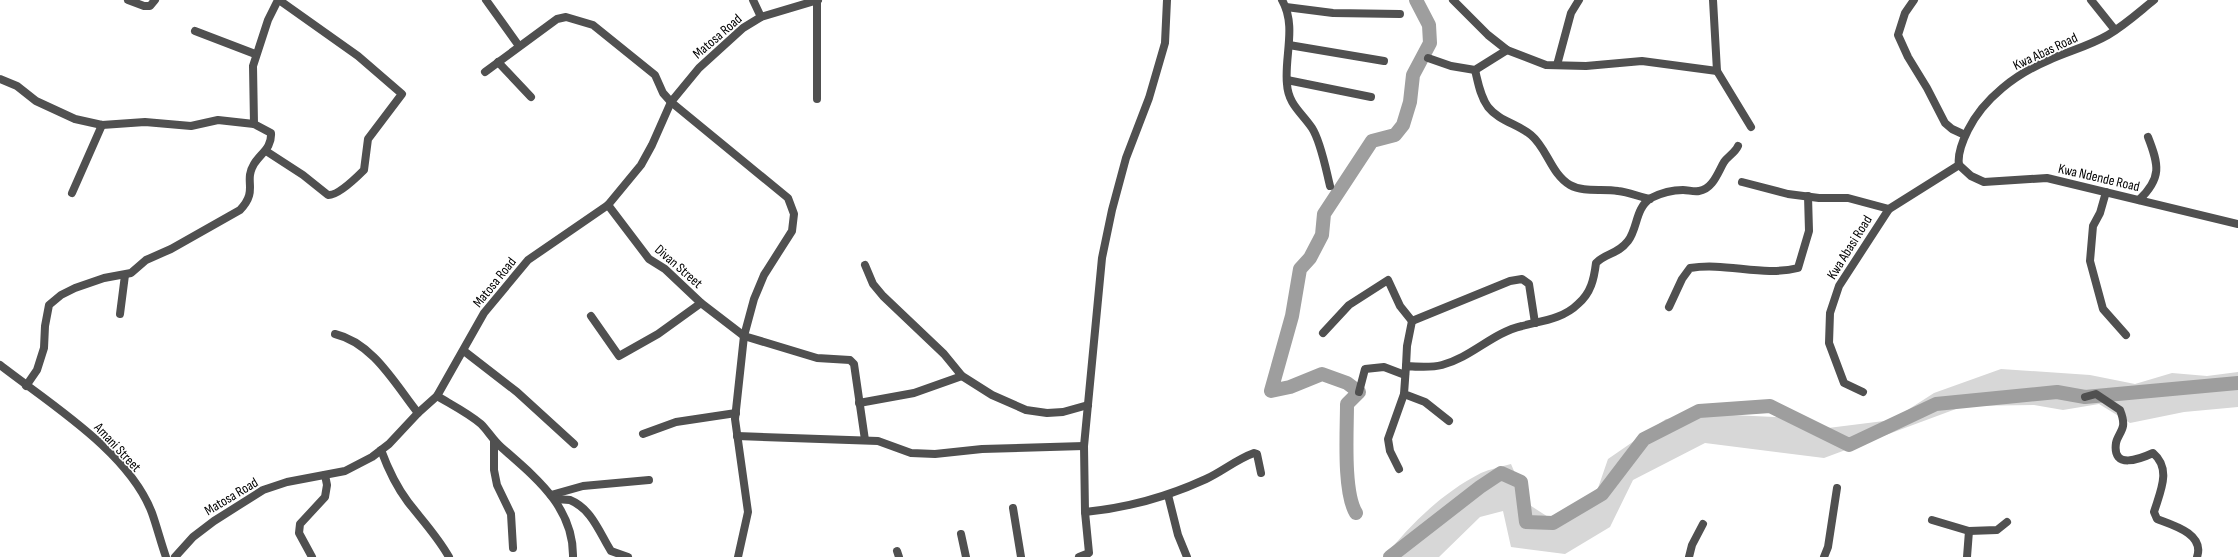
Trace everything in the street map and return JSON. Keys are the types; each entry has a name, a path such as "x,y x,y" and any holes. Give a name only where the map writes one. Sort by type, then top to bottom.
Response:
{"street":[{"path":"128,0 150,6 155,0"},
{"path":"254,124 253,66 255,54 268,20 278,0 353,52 402,94 368,139 364,170 346,187 332,196 328,195 304,175 266,151"},
{"path":"486,0 519,46"},
{"path":"753,0 761,17"},
{"path":"817,0 817,99"},
{"name":"Matosa Road","path":"175,557 193,537 214,521 259,492 287,482 345,471 372,457 389,444 418,413 437,396 490,303 528,260 608,205 641,165 652,145 671,102 700,68 743,28 761,17 817,0"},
{"path":"1079,557 1089,555 1085,512 1084,446 1106,236 1126,158 1149,98 1165,43 1167,0"},
{"path":"1453,0 1488,35 1507,50 1542,64 1586,66 1642,61 1717,71"},
{"path":"1558,65 1571,13 1579,0"},
{"path":"1713,0 1717,71 1751,127"},
{"path":"1914,0 1905,13 1898,35 1908,57 1927,88 1945,123 1952,129 1965,135"},
{"path":"2091,0 2115,30"},
{"name":"Kwa Abas Road","path":"1959,165 1959,153 1965,135 1980,110 2011,81 2038,65 2078,50 2115,30 2129,21 2154,0"},
{"path":"1330,186 1325,164 1313,129 1290,100 1287,80 1289,25 1284,4 1333,13 1400,14"},
{"path":"486,72 557,19 566,17 581,20 593,25 655,75 663,93 671,102 788,198 793,207 792,231 764,275 754,299 744,336 736,413 737,436 748,512 738,557"},
{"path":"195,31 255,54"},
{"path":"1289,45 1384,61"},
{"path":"1428,58 1451,66 1475,70 1507,50"},
{"path":"498,62 531,97"},
{"path":"1475,70 1483,100 1489,108 1510,124 1531,135 1560,177 1570,185 1589,190 1624,192 1650,199"},
{"path":"0,79 17,86 36,101 75,119 102,125 145,122 191,126 218,120 254,124 271,133 272,138 266,151 254,165 250,180 251,195 240,210 213,224 172,249 146,260 131,273 104,278 75,288 61,295 49,305 45,326 44,348 37,370 26,386"},
{"path":"1287,80 1371,96"},
{"path":"72,193 102,125"},
{"path":"2139,200 2152,186 2157,175 2153,151 2148,137"},
{"path":"1406,366 1429,367 1453,362 1499,335 1521,326 1548,320 1578,305 1591,287 1596,263 1607,255 1617,253 1628,240 1638,214 1650,199 1676,190 1703,190 1712,183 1722,170 1724,162 1734,154 1738,146"},
{"name":"Kwa Ndende Road","path":"1959,165 1971,176 1984,182 2047,178 2238,224"},
{"name":"Kwa Abasi Road","path":"1863,392 1844,383 1829,343 1830,313 1839,286 1889,208 1959,165"},
{"path":"1742,182 1788,194 1848,198 1889,208"},
{"path":"2106,192 2100,214 2093,226 2090,261 2104,309 2126,335"},
{"path":"1669,307 1682,279 1690,268 1707,266 1768,271 1798,268 1809,231 1808,196"},
{"name":"Divan Street","path":"608,205 649,259 665,268 701,303 744,336"},
{"path":"865,265 873,284 883,296 944,354 962,376 992,395 1026,410 1047,413 1064,412 1088,405"},
{"path":"120,314 125,275"},
{"path":"1412,320 1510,281 1522,278 1529,284 1535,323"},
{"path":"1323,333 1342,311 1388,280 1400,306 1412,320"},
{"path":"591,316 619,356 658,334 701,303"},
{"path":"1399,469 1390,451 1388,440 1404,394 1407,346 1412,320"},
{"path":"336,334 354,340 374,357 418,413"},
{"path":"744,336 817,358 850,360 854,364 865,440"},
{"path":"464,351 517,392 574,444"},
{"name":"Amani Street","path":"0,365 92,435 116,460 133,481 152,513 166,557"},
{"path":"1359,392 1365,369 1384,367 1405,375"},
{"path":"860,403 914,394 962,376"},
{"path":"1404,394 1424,402 1449,421"},
{"path":"2085,397 2096,394 2120,410 2123,427 2116,446 2116,453 2123,459 2132,461 2153,453 2160,459 2164,472 2163,482 2154,512 2157,518 2187,530 2197,545 2199,552 2197,557"},
{"path":"437,396 467,413 481,425 494,440 553,497 572,536 573,557"},
{"path":"643,434 676,422 736,413"},
{"path":"737,436 878,441 911,453 935,454 982,449 1084,446"},
{"path":"494,440 497,484 511,514 513,548"},
{"path":"380,450 390,474 407,501 450,557"},
{"path":"1085,512 1133,505 1168,494 1206,479 1254,453 1257,454 1261,473"},
{"path":"312,557 299,533 300,524 325,497 327,485 325,475"},
{"path":"553,497 583,486 649,480"},
{"path":"1824,557 1828,547 1837,488"},
{"path":"1168,494 1178,535 1187,557"},
{"path":"553,497 570,500 587,512 611,551 628,557"},
{"path":"1014,508 1021,557"},
{"path":"1932,520 1969,531 1997,530 2007,522"},
{"path":"1689,557 1692,545 1704,524"},
{"path":"1967,557 1969,531"},
{"path":"961,534 966,557"}],"shaded area":[{"path":"2001,369 2090,375 2135,384 2172,373 2207,376 2238,372 2238,407 2184,412 2130,423 2099,404 2063,410 2034,405 1964,406 1824,458 1705,443 1633,480 1610,527 1565,554 1511,547 1503,511 1480,517 1439,557 1384,557 1405,532 1441,499 1467,481 1492,469 1511,464 1528,504 1556,522 1598,488 1608,459 1666,419 1711,414 1794,418 1828,428 1892,420 1934,393"}],"waterway":[{"path":"1356,513 1349,491 1347,476 1347,404 1359,392 1347,383 1322,374 1290,387 1271,391 1292,316 1300,269 1310,258 1322,235 1324,214 1372,141 1395,135 1403,125 1410,102 1413,75 1430,43 1429,25 1416,0"},
{"path":"1390,557 1480,487 1501,473 1521,482 1526,522 1553,523 1602,494 1644,439 1699,411 1770,406 1849,445 1936,404 2057,392 2085,397 2238,383"}]}
